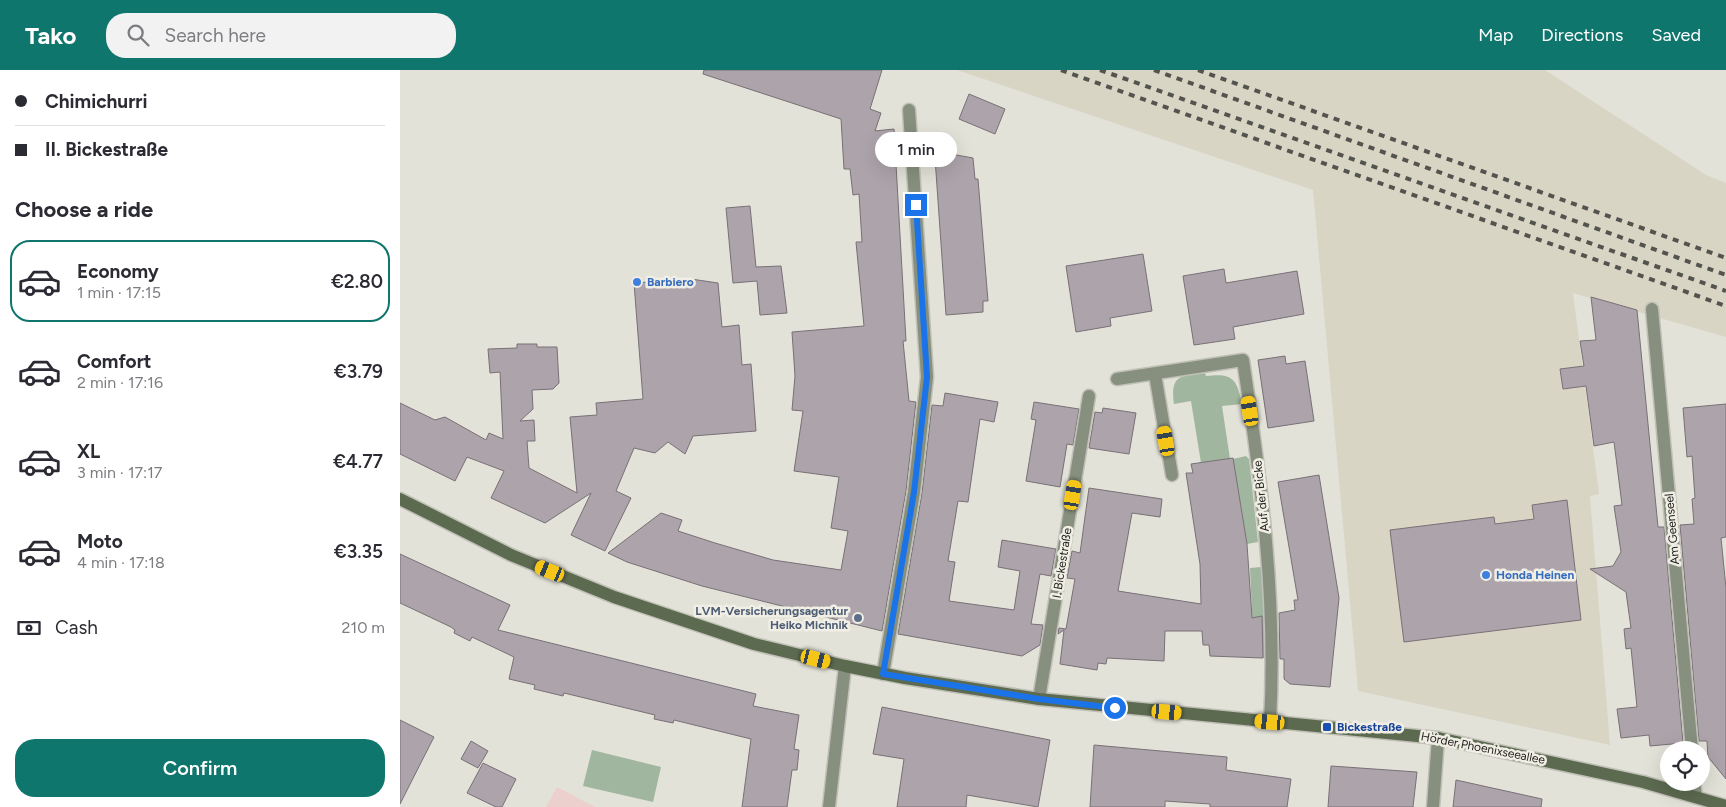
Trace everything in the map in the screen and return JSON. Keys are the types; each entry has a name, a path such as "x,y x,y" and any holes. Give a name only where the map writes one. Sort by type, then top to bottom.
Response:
{"main road":[{"name":"Hörder Phoenixseeallee","path":"400,499 511,555 614,596 754,644 845,666 883,674 1039,699 1438,738 1643,782 1726,806"}],"street":[{"path":"883,674 914,492 927,377 909,110"},
{"name":"Am Geenseel","path":"1652,309 1691,741"},
{"name":"Auf der Bicke","path":"1118,379 1243,360 1258,462 1272,598 1270,722"},
{"path":"1154,374 1172,475"},
{"name":"I. Bickestraße","path":"1039,699 1088,396"},
{"path":"829,807 845,666"},
{"path":"1433,807 1438,738"},
{"path":"1695,791 1696,797"}],"shaded area":[{"path":"957,70 1545,70 1706,175 1726,183 1726,337 1573,293 1599,494 1590,496 1610,745 1358,691 1313,190"},
{"path":"557,787 595,807 546,807"}],"green space":[{"path":"1205,373 1206,376 1222,375 1232,379 1238,388 1242,404 1222,406 1230,459 1201,463 1191,401 1174,404 1173,394 1175,382 1183,376"},
{"path":"1246,456 1249,459 1258,542 1247,544 1233,459"},
{"path":"1261,567 1264,597 1265,658 1254,657 1250,568"},
{"path":"592,750 661,767 653,802 583,786"}],"building":[{"path":"704,70 882,70 870,109 881,113 875,131 894,129 906,341 903,341 909,401 916,402 906,491 882,631 702,586 627,562 608,553 661,513 682,520 678,531 715,543 773,560 841,570 848,531 831,528 839,477 794,471 803,411 792,410 795,376 792,332 864,326 856,242 862,242 859,194 853,195 850,169 844,169 841,119 703,74"},
{"path":"969,94 1005,109 995,134 959,119"},
{"path":"940,152 973,158 975,179 978,179 988,301 983,301 983,312 946,315 935,158"},
{"path":"750,206 756,267 781,266 787,313 760,315 757,281 733,283 726,208"},
{"path":"1143,254 1152,311 1110,318 1111,326 1076,332 1066,266"},
{"path":"1224,269 1226,283 1297,271 1304,314 1233,327 1235,339 1194,345 1183,276"},
{"path":"691,279 718,283 722,327 739,325 742,365 751,364 756,431 693,436 685,454 668,442 655,453 634,448 616,491 631,498 605,551 571,535 591,493 545,523 491,498 504,471 467,457 455,481 400,454 400,403 435,420 445,417 486,440 489,433 503,439 500,372 490,373 488,349 517,348 517,344 557,347 559,383 553,389 532,390 533,409 520,421 534,420 535,441 527,441 529,468 577,493 570,417 597,415 596,403 643,399 634,283"},
{"path":"1591,297 1637,310 1658,527 1664,527 1683,741 1660,741 1660,745 1650,746 1649,735 1621,738 1617,709 1637,707 1631,648 1626,649 1624,629 1631,628 1626,592 1590,569 1613,566 1621,552 1614,506 1622,505 1614,442 1594,446 1586,386 1563,389 1560,369 1584,366 1580,341 1596,340"},
{"path":"1285,356 1286,364 1305,361 1314,421 1268,428 1258,360"},
{"path":"945,393 998,402 994,422 980,419 968,502 958,501 948,561 955,562 949,601 1014,610 1020,571 998,567 1002,540 1056,549 1051,576 1040,574 1031,624 1043,625 1040,645 1022,656 898,634 922,493 932,405 943,406"},
{"path":"1034,402 1079,409 1073,445 1067,444 1060,487 1026,481 1036,420 1031,419"},
{"path":"1726,404 1726,537 1721,538 1726,588 1726,779 1710,759 1710,741 1699,741 1680,525 1694,524 1692,499 1695,498 1692,456 1687,457 1683,408"},
{"path":"1103,408 1136,413 1129,454 1089,448 1095,412 1102,413"},
{"path":"1233,458 1247,544 1252,618 1262,616 1263,658 1210,656 1209,645 1203,645 1202,631 1165,631 1164,661 1107,658 1106,664 1098,663 1097,670 1060,664 1064,630 1058,634 1059,628 1066,629 1075,579 1067,578 1072,551 1080,553 1089,488 1162,499 1160,517 1132,513 1118,591 1201,604 1200,564 1186,473 1193,473 1191,464"},
{"path":"1319,475 1339,598 1330,687 1290,684 1284,679 1284,659 1280,659 1279,613 1295,610 1294,600 1298,600 1278,482"},
{"name":"Honda Heinen","path":"1567,500 1581,620 1404,642 1390,530 1494,517 1495,524 1534,519 1532,505"},
{"path":"400,554 510,605 498,630 756,694 753,706 799,715 794,749 799,750 797,770 792,770 787,807 742,807 751,739 674,720 673,723 654,719 655,715 564,693 563,696 534,689 535,685 509,679 514,657 472,637 470,641 454,633 455,630 451,627 400,603"},
{"path":"882,707 1050,740 1038,807 967,795 966,807 897,807 904,759 873,754"},
{"path":"400,720 434,737 400,804"},
{"path":"471,741 488,751 478,768 461,759"},
{"path":"1094,745 1227,757 1226,770 1291,779 1287,807 1210,807 1210,804 1165,801 1165,807 1090,807"},
{"path":"483,763 516,779 502,807 496,807 467,793"},
{"path":"1331,766 1417,772 1413,807 1328,807"},
{"path":"1456,780 1542,799 1541,807 1453,807"}],"railway":[{"path":"1061,70 1726,306"},
{"path":"1100,70 1726,291"},
{"path":"1154,70 1726,275"},
{"path":"1198,70 1726,258"}],"place":[{"name":"Barbiero","path":"637,282"},
{"name":"Honda Heinen","path":"1486,575"},
{"name":"LVM-Versicherungsagentur Heiko Michnik","path":"858,618"},
{"name":"Bickestraße","path":"1327,727"}],"route":[{"path":"916,205 927,377 914,492 883,674 1039,699 1115,708"}]}
